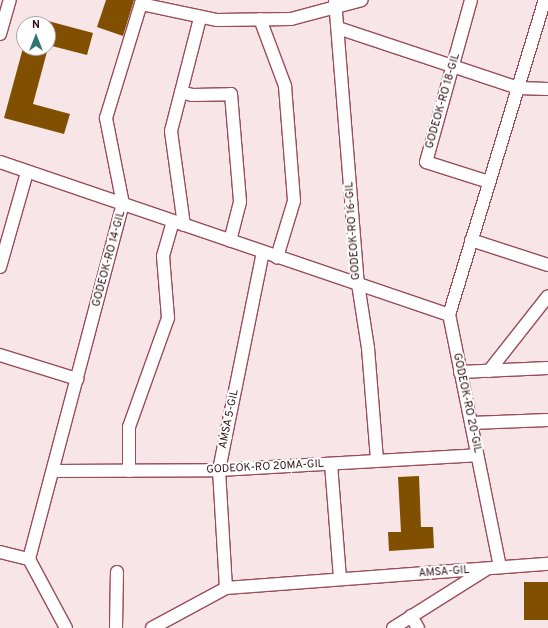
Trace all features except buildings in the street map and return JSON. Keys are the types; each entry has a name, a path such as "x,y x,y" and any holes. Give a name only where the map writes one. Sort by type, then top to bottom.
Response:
{"street":[{"path":"0,34 10,0"},
{"path":"141,2 200,18 291,19 336,4 362,0"},
{"name":"GODEOK-RO 18-GIL","path":"471,0 426,162 489,182"},
{"name":"GODEOK-RO 20-GIL","path":"500,567 449,315 545,0"},
{"name":"GODEOK-RO 14-GIL","path":"30,559 123,204 106,118 141,2"},
{"name":"GODEOK-RO 16-GIL","path":"336,4 358,284 368,348 377,461"},
{"path":"129,471 129,427 168,318 163,256 179,223 171,131 200,18"},
{"path":"260,19 285,86 294,201 277,257"},
{"path":"338,28 518,88 548,89"},
{"path":"181,92 192,95 231,94 240,202 230,241"},
{"path":"0,162 449,315"},
{"path":"0,267 27,172"},
{"path":"471,240 548,265"},
{"name":"AMSA 5-GIL","path":"226,588 219,470 263,252"},
{"path":"489,370 548,296"},
{"path":"0,355 77,379"},
{"path":"460,372 548,368"},
{"path":"471,424 548,420"},
{"name":"GODEOK-RO 20MA-GIL","path":"53,471 219,470 477,455"},
{"path":"331,464 340,579"},
{"path":"0,552 30,559 66,628"},
{"name":"AMSA-GIL","path":"152,628 226,588 548,564"},
{"path":"393,628 487,568"},
{"path":"116,628 117,572"},
{"path":"411,616 418,628"}]}
